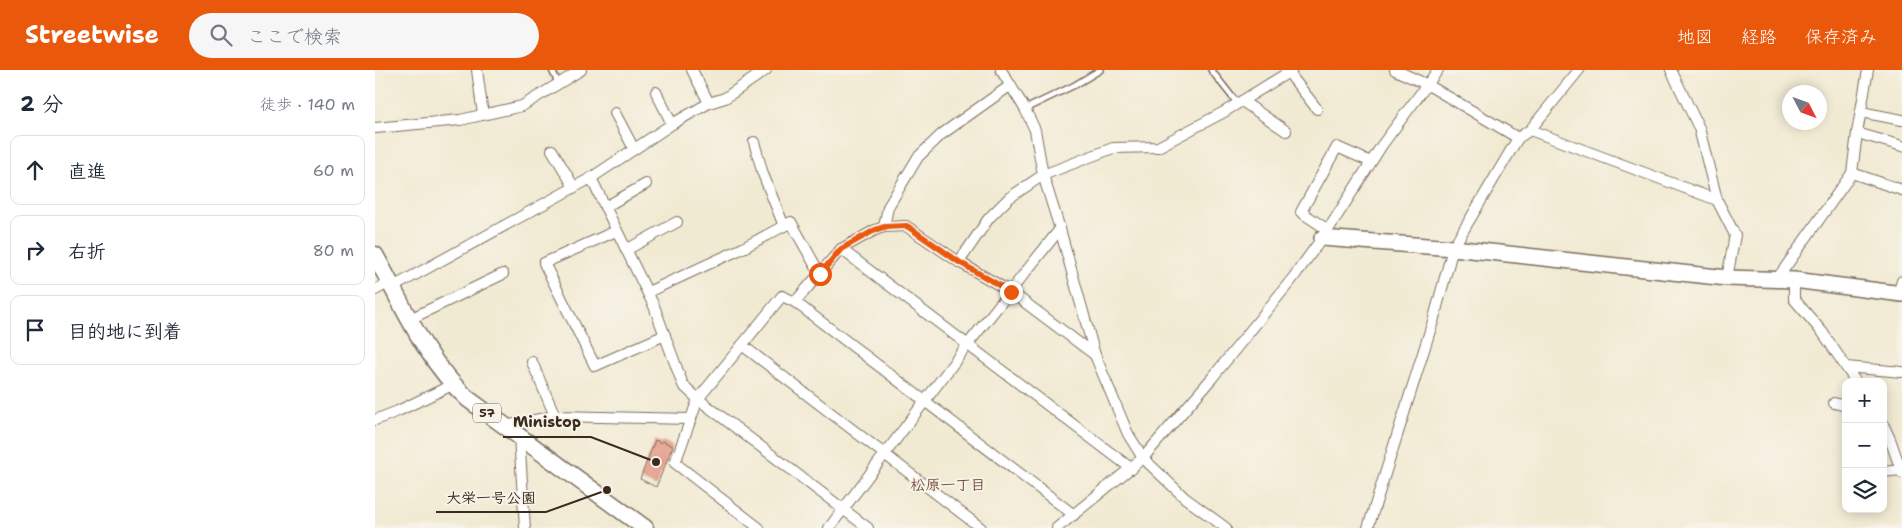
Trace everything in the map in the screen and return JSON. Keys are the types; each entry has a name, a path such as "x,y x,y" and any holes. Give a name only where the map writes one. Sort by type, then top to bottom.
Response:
{"main road":[{"name":"57","path":"375,255 430,355 452,385 468,399 645,528"}],"street":[{"path":"477,70 483,114"},
{"path":"375,128 460,120 522,106 581,70"},
{"path":"692,70 709,103"},
{"path":"375,290 392,285 591,178 672,124 709,103 725,98 766,70"},
{"path":"1001,70 1025,109 1035,130 1043,175 1095,355 1128,434 1143,458 1185,498 1226,528"},
{"path":"1395,70 1427,85 1518,138"},
{"path":"1057,528 1132,469 1212,378 1287,286 1325,234 1371,162 1438,70"},
{"path":"1368,528 1434,318 1453,248 1518,138 1530,130 1579,70"},
{"path":"1671,70 1699,128 1717,200 1735,235 1727,278"},
{"path":"1777,279 1852,173 1868,70"},
{"path":"959,262 989,218 1009,198 1043,175 1113,148 1158,147 1240,102 1290,71 1317,109"},
{"path":"884,227 888,207 918,157 942,134 1011,85"},
{"path":"656,92 672,124"},
{"path":"1240,102 1286,131"},
{"path":"1861,112 1902,120"},
{"path":"615,113 634,149"},
{"path":"1530,130 1717,200"},
{"path":"1857,133 1902,146"},
{"path":"754,142 763,174 784,226"},
{"path":"1371,162 1337,147 1301,212 1325,234 1727,278 1794,280 1901,290"},
{"path":"552,150 573,187"},
{"path":"1852,173 1902,190"},
{"path":"591,178 648,292 683,385 698,399 868,528"},
{"path":"605,207 646,184"},
{"path":"626,250 677,222"},
{"path":"648,292 743,248 791,222 820,274"},
{"path":"795,302 841,249 875,230 884,227 907,226 959,262 1011,292 1095,355"},
{"path":"829,528 968,344 1060,229"},
{"path":"616,231 544,263 595,366 665,335"},
{"path":"841,249 1132,469"},
{"path":"410,319 503,274"},
{"path":"1794,280 1794,299 1823,333 1853,378"},
{"path":"759,528 675,463 698,399 782,296 795,302 1074,515"},
{"path":"742,345 981,528"},
{"path":"532,362 555,416"},
{"path":"1846,367 1902,372"},
{"path":"375,420 398,412 452,385"},
{"path":"1834,403 1842,405"},
{"path":"505,426 555,416 691,419"},
{"path":"1887,433 1901,472 1887,472"},
{"path":"519,436 528,526"}],"lane":[{"path":"552,70 558,83"},
{"path":"1025,109 1075,85 1100,70"},
{"path":"1211,70 1240,102"}],"building":[{"path":"655,440 661,443 663,441 673,446 656,487 640,479"}],"place":[{"name":"Ministop","path":"656,462"},
{"name":"大栄一号公園","path":"607,490"}],"district":[{"name":"松原一丁目","path":"948,485"}],"route":[{"path":"820,274 841,249 875,230 884,227 907,226 959,262 1011,292"}]}
